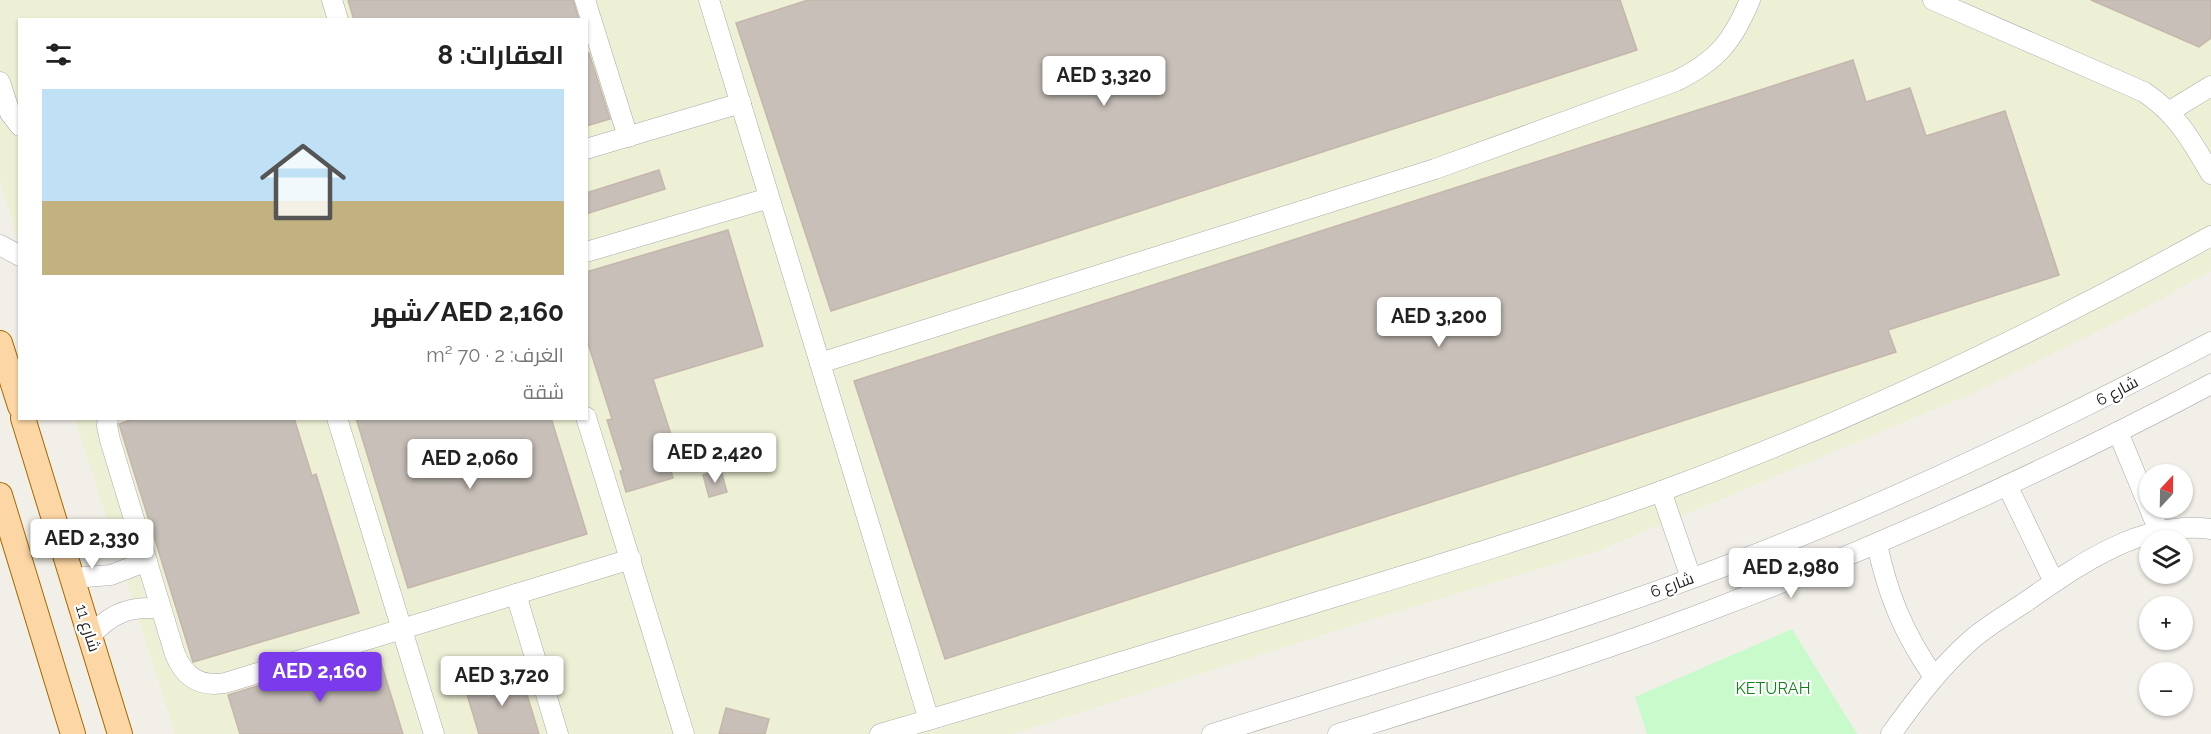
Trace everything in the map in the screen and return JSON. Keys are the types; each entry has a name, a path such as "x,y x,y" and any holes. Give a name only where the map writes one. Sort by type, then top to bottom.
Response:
{"main road":[{"path":"0,343 18,401"},
{"name":"شارع 11","path":"24,420 120,734"},
{"path":"0,495 74,734"}],"street":[{"path":"332,0 337,18"},
{"path":"585,0 628,137"},
{"path":"820,363 1435,169 1676,81 1703,66 1725,46 1737,30 1750,0"},
{"path":"1933,0 2151,96 2169,111 2186,131 2211,174"},
{"path":"712,1 820,363 943,723"},
{"path":"0,82 10,113 18,123"},
{"path":"2169,111 2211,86"},
{"path":"588,148 741,103"},
{"path":"588,251 769,198"},
{"path":"880,734 943,723 1525,538 1661,491 1777,446 1896,395 2043,325 2211,236"},
{"path":"0,245 18,255"},
{"name":"شارع 6","path":"1212,734 1515,640 1691,579 1946,473 2079,411 2211,342"},
{"path":"1338,734 1382,727 1711,610 1877,544 2118,432 2211,384"},
{"path":"108,420 110,440 180,666 189,676 200,682 212,685 225,683 631,558"},
{"path":"338,420 434,734"},
{"path":"587,420 684,734"},
{"path":"2118,432 2158,530"},
{"path":"2007,485 2054,582"},
{"path":"1661,491 1691,579"},
{"path":"2168,530 2199,527 2211,529"},
{"path":"1891,734 1934,677 1972,639 2054,582 2119,543 2139,537"},
{"path":"1877,544 1885,580 1897,615 1914,647 1934,677"},
{"path":"73,578 111,575 147,561"},
{"path":"516,594 558,734"},
{"path":"91,636 100,626 122,611 142,607 161,609"}],"green space":[{"path":"0,0 2211,0 2211,271 2139,311 1973,393 1598,551 1350,626 1013,734 175,734 75,420 588,420 588,18 18,18 18,239 0,181"},
{"name":"KETURAH","path":"1792,629 1857,734 1647,734 1635,697"}],"building":[{"path":"348,0 573,0 578,18 353,18"},
{"path":"808,0 1620,0 1637,50 831,311 736,23"},
{"path":"2091,0 2211,0 2211,38 2199,47"},
{"path":"588,53 589,53 610,119 588,125"},
{"path":"1853,60 1866,102 1910,88 1926,136 2005,111 2059,275 1888,330 1896,352 945,659 854,381"},
{"path":"659,170 665,189 588,213 588,192"},
{"path":"728,230 763,346 653,379 675,447 665,450 673,478 626,492 620,471 623,470 607,420 612,419 588,343 588,271"},
{"path":"130,420 295,420 312,476 316,474 359,613 193,662 119,424"},
{"path":"357,420 552,420 587,534 408,588"},
{"path":"721,470 727,492 709,497 703,475"},
{"path":"358,655 362,668 381,663 403,734 240,734 228,695"},
{"path":"520,672 539,734 479,734 465,688"},
{"path":"726,708 769,719 765,734 719,734"}]}
